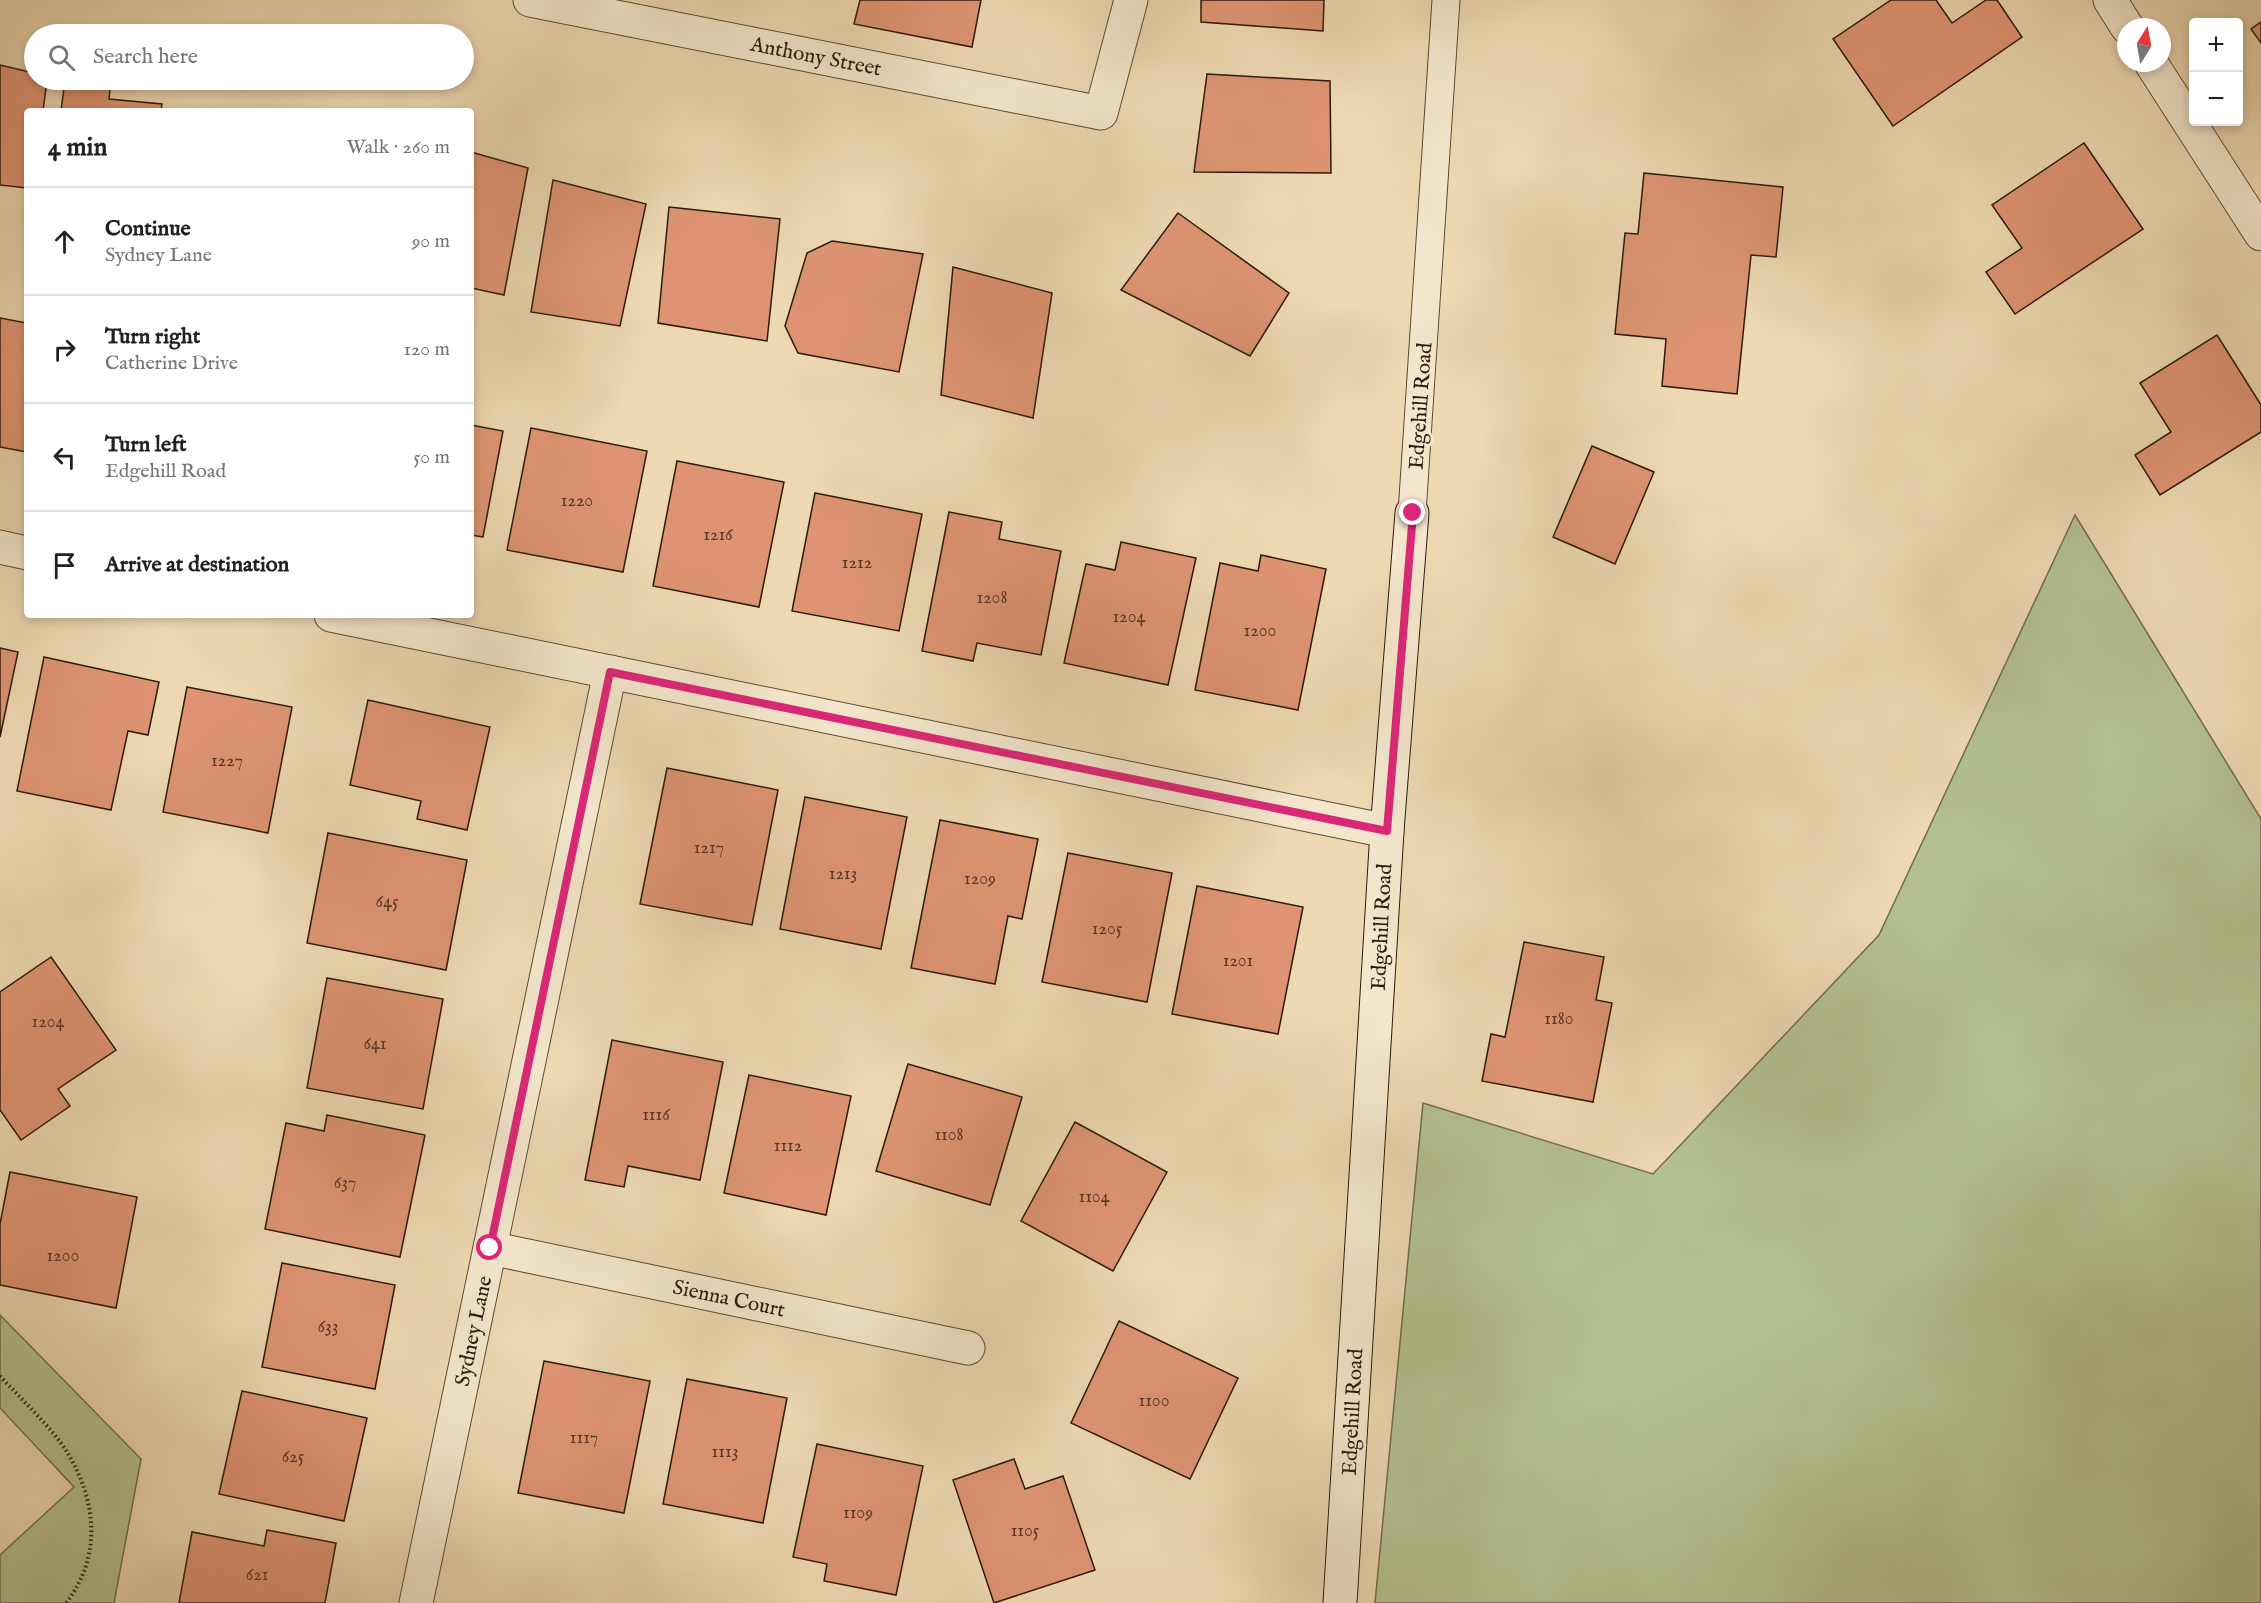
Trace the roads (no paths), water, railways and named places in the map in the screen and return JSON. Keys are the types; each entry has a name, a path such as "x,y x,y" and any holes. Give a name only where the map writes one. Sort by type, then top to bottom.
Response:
{"street":[{"name":"Anthony Street","path":"530,0 1101,113 1131,0"},
{"path":"2110,0 2121,18"},
{"path":"2157,72 2261,234"},
{"name":"Edgehill Road","path":"1340,1603 1387,831 1413,513"},
{"path":"0,547 24,551"},
{"path":"346,618 1387,831"},
{"name":"Sydney Lane","path":"416,1603 610,672"},
{"name":"Sienna Court","path":"490,1248 968,1348"}],"lane":[{"name":"Edgehill Road","path":"1413,513 1446,0"}]}
